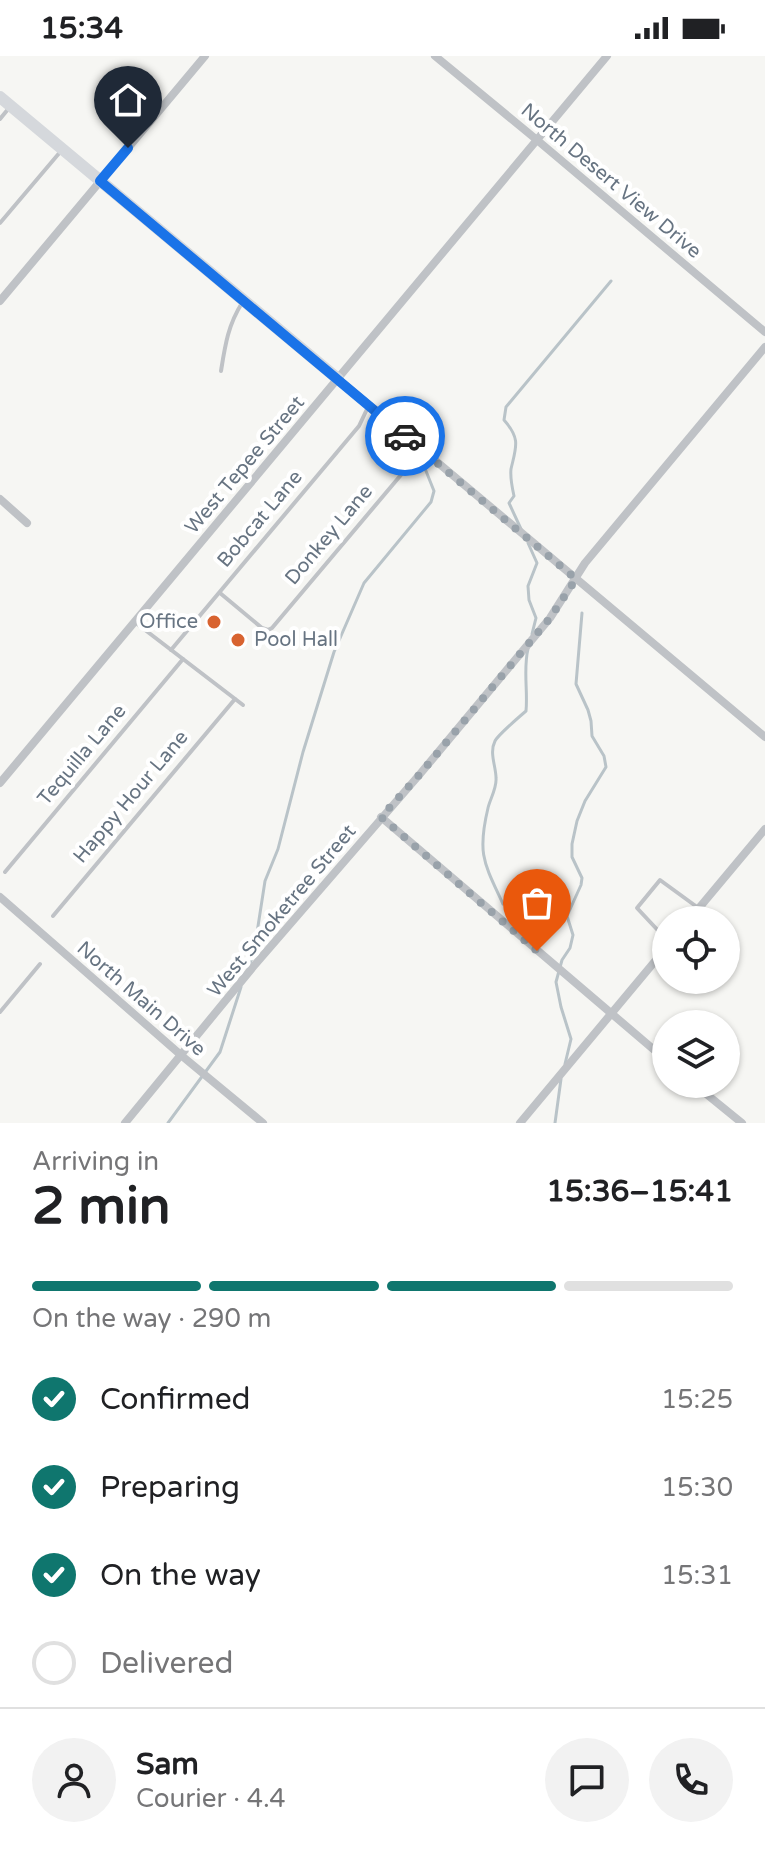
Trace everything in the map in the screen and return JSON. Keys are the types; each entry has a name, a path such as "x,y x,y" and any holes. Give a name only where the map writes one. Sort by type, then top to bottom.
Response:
{"street":[{"path":"0,301 205,56"},
{"name":"North Desert View Drive","path":"435,56 765,332"},
{"name":"West Tepee Street","path":"0,783 607,56"},
{"path":"0,97 765,737"},
{"name":"West Smoketree Street","path":"125,1123 253,967 550,618 585,563 765,347"},
{"path":"0,499 27,523"},
{"path":"381,817 652,1048"},
{"path":"701,906 765,829"},
{"name":"North Main Drive","path":"0,897 263,1123"},
{"path":"520,1123 652,964"},
{"path":"711,1098 742,1123"}],"lane":[{"path":"0,119 11,106"},
{"path":"0,223 62,149"},
{"path":"221,371 230,325 244,301"},
{"name":"Bobcat Lane","path":"171,650 359,426 369,406"},
{"name":"Donkey Lane","path":"220,593 262,628 272,628 411,463"},
{"path":"135,621 243,705"},
{"name":"Tequilla Lane","path":"5,872 183,659"},
{"name":"Happy Hour Lane","path":"53,916 235,699"},
{"path":"652,924 637,908 660,880 696,906"},
{"path":"0,1012 40,964"}],"waterway":[{"path":"521,529 509,503 514,496 511,472 516,443 504,420 506,407 611,281"},
{"path":"248,969 254,952 265,881 278,849 303,752 334,652 364,583 431,502 434,491 424,466"},
{"path":"528,543 537,563 528,586 529,600 536,618 532,634"},
{"path":"565,1064 571,1039 556,982 562,960 570,948 573,935 567,916 582,878 572,857 572,844 585,801 606,767 604,756 592,736 588,710 576,684 582,613"},
{"path":"503,904 484,858 483,837 496,782 493,746 500,735 526,711 528,649"},
{"path":"168,1123 220,1052 241,987"},
{"path":"555,1123 561,1079"}],"way so far":[{"path":"405,436 576,579 550,618 381,817 537,951"}],"place":[{"name":"Office","path":"214,622"},
{"name":"Pool Hall","path":"238,640"}],"route":[{"path":"128,148 100,181 405,436"}]}
